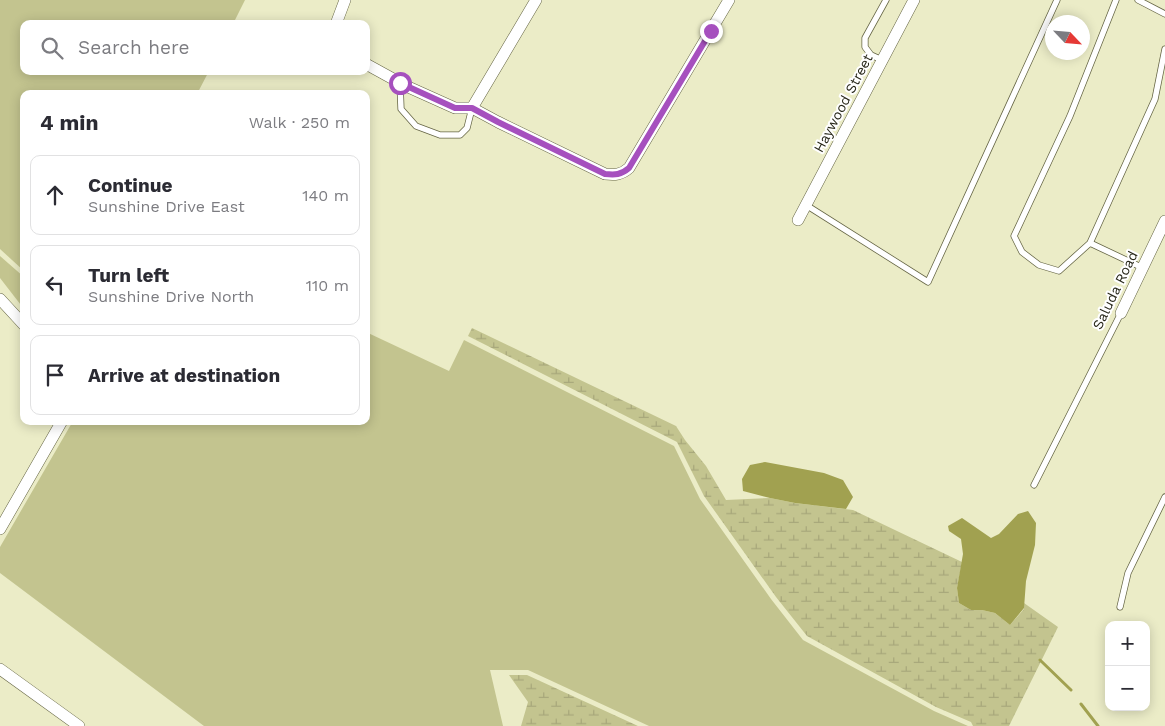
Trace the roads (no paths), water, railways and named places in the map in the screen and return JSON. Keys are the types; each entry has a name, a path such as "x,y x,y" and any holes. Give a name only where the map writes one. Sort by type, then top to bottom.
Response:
{"street":[{"path":"338,20 345,0"},
{"path":"472,108 536,0"},
{"path":"370,66 400,83 455,108 472,108 605,174 622,174 629,168 729,0"},
{"name":"Haywood Street","path":"798,220 914,0"},
{"name":"Saluda Road","path":"1122,313 1165,221"},
{"path":"0,299 20,321"},
{"path":"0,529 60,425"},
{"path":"0,668 79,726"}],"lane":[{"path":"882,60 871,55 865,48 865,38 886,0"},
{"path":"806,205 928,282 1057,0"},
{"path":"1116,0 1070,116 1014,236 1022,252 1039,265 1059,271 1090,243 1155,99 1165,49"},
{"path":"1138,0 1165,14"},
{"path":"400,83 401,109 416,126 440,135 460,135 468,128 472,108"},
{"path":"1090,243 1143,268"},
{"name":"Saluda Road","path":"1034,485 1122,313"},
{"path":"1120,607 1128,573 1165,497"}],"waterway":[{"path":"1040,660 1071,690"},
{"path":"1081,704 1098,726"}]}
